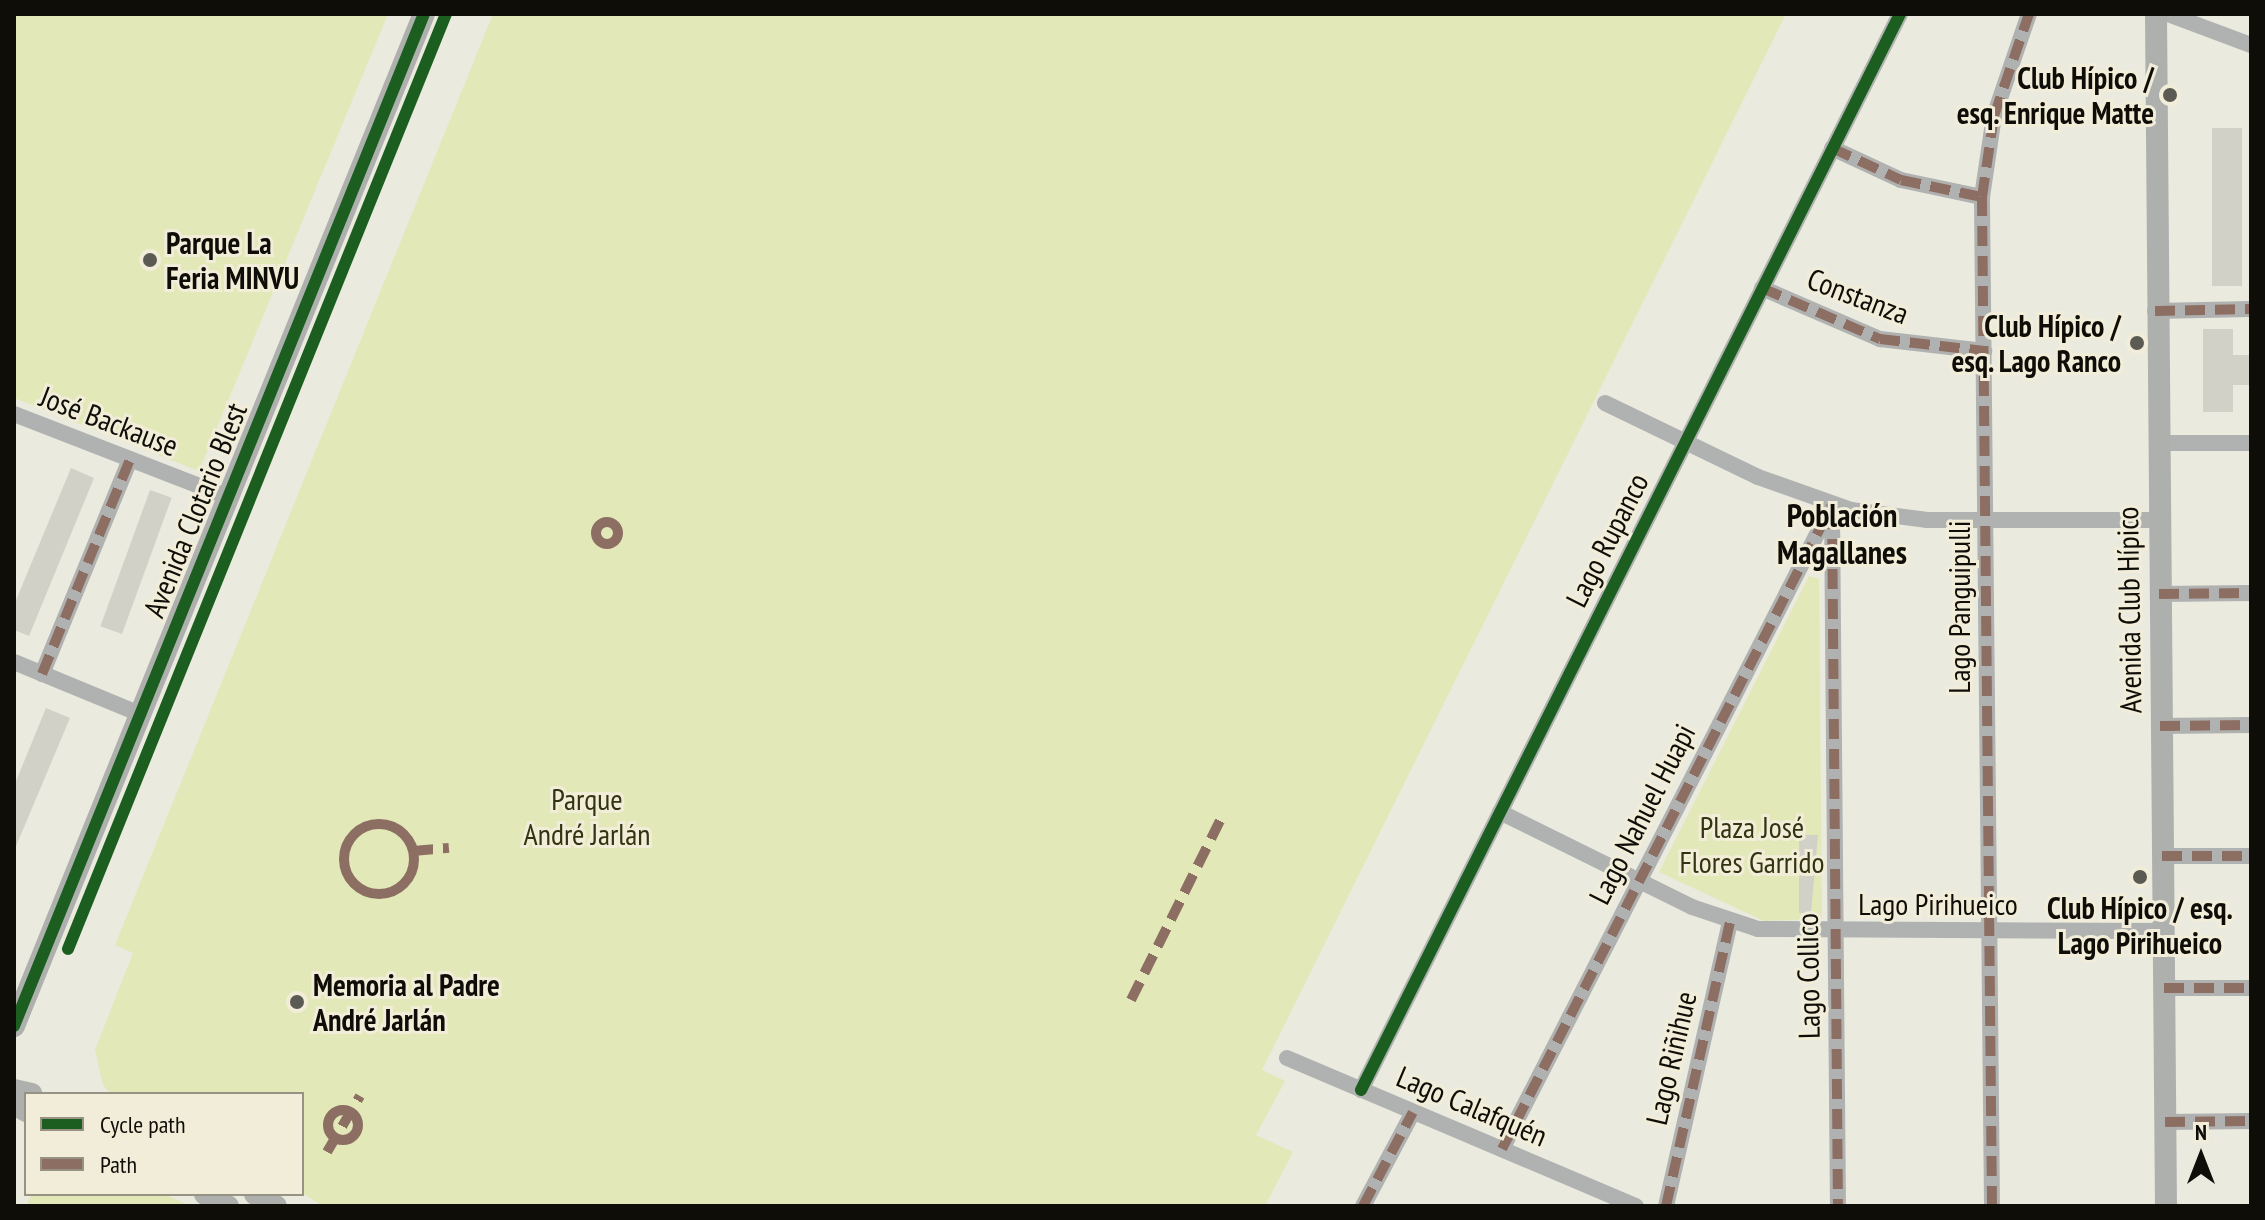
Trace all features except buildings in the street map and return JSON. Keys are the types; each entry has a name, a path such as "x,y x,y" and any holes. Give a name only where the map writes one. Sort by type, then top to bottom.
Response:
{"main road":[{"name":"Avenida Clotario Blest","path":"14,1026 424,14"},
{"name":"Avenida Club Hípico","path":"2156,14 2155,311 2166,1206"},
{"path":"209,1196 228,1206"},
{"path":"258,1196 276,1206"}],"street":[{"name":"Lago Rupanco","path":"1361,1090 1900,14"},
{"name":"Lago Panguipulli","path":"1992,1206 1982,197 1994,116 2029,14"},
{"path":"2168,14 2251,45"},
{"path":"1832,148 1901,180 1982,197"},
{"name":"Constanza","path":"1762,288 1880,339 1984,351"},
{"path":"2155,311 2251,309"},
{"path":"1605,403 1684,443 1832,505 1892,518 2158,520"},
{"name":"José Backause","path":"14,414 228,497"},
{"path":"2157,443 2251,443"},
{"path":"42,674 130,459"},
{"name":"Lago Nahuel Huapi","path":"1502,1149 1832,505"},
{"name":"Lago Collico","path":"1832,505 1838,1206"},
{"path":"2159,594 2251,593"},
{"path":"14,662 140,714"},
{"path":"2160,726 2251,725"},
{"name":"Lago Pirihueico","path":"1500,812 1730,922 1835,932 2163,931"},
{"path":"2162,856 2251,856"},
{"name":"Lago Riñihue","path":"1666,1206 1730,922"},
{"path":"2164,988 2251,988"},
{"name":"Lago Calafquén","path":"1287,1058 1502,1149 1601,1200 1636,1206"},
{"path":"1363,1206 1413,1112"},
{"path":"2165,1122 2251,1121"}],"green space":[{"name":"Parque La Feria MINVU","path":"14,14 388,14 199,471 14,398"},
{"name":"Parque André Jarlán","path":"493,14 1786,14 1262,1070 1285,1081 1256,1135 1293,1152 1265,1206 323,1206 304,1194 304,1092 109,1092 103,1085 95,1050 133,953 115,945"},
{"name":"Plaza José Flores Garrido","path":"1809,576 1819,579 1822,919 1764,921 1659,872"},
{"path":"31,1196 168,1196 190,1206 26,1206"}],"marked path":[{"path":"1992,1206 1982,197 1994,116 2029,14"},
{"path":"1832,148 1901,180 1982,197"},
{"path":"1762,288 1880,339 1984,351"},
{"path":"2155,311 2251,309"},
{"path":"42,674 130,459"},
{"path":"1502,1149 1832,505"},
{"path":"1832,509 1838,1206"},
{"path":"607,522 615,525 618,533 615,541 607,544 599,541 596,533 599,525 607,522"},
{"path":"2159,594 2251,593"},
{"path":"2160,726 2251,725"},
{"path":"1131,1000 1222,817"},
{"path":"379,824 404,834 414,859 404,884 379,894 354,884 344,859 354,834 379,824"},
{"path":"413,851 449,848"},
{"path":"2162,856 2251,856"},
{"path":"1666,1206 1730,922"},
{"path":"2164,988 2251,988"},
{"path":"327,1152 360,1096"},
{"path":"343,1110 354,1114 358,1125 354,1136 343,1140 332,1136 328,1125 332,1114 343,1110"},
{"path":"1363,1206 1413,1112"},
{"path":"2165,1122 2251,1121"}],"cycle path":[{"path":"14,1026 424,14"},
{"path":"68,949 446,14"},
{"path":"1361,1090 1900,14"}],"place":[{"name":"Club Hípico / esq. Enrique Matte","path":"2170,95"},
{"name":"Parque La Feria MINVU","path":"150,260"},
{"name":"Club Hípico / esq. Lago Ranco","path":"2137,343"},
{"name":"Club Hípico / esq. Lago Pirihueico","path":"2140,877"},
{"name":"Memoria al Padre André Jarlán","path":"297,1002"}],"district":[{"name":"Población Magallanes","path":"1842,534"}]}
